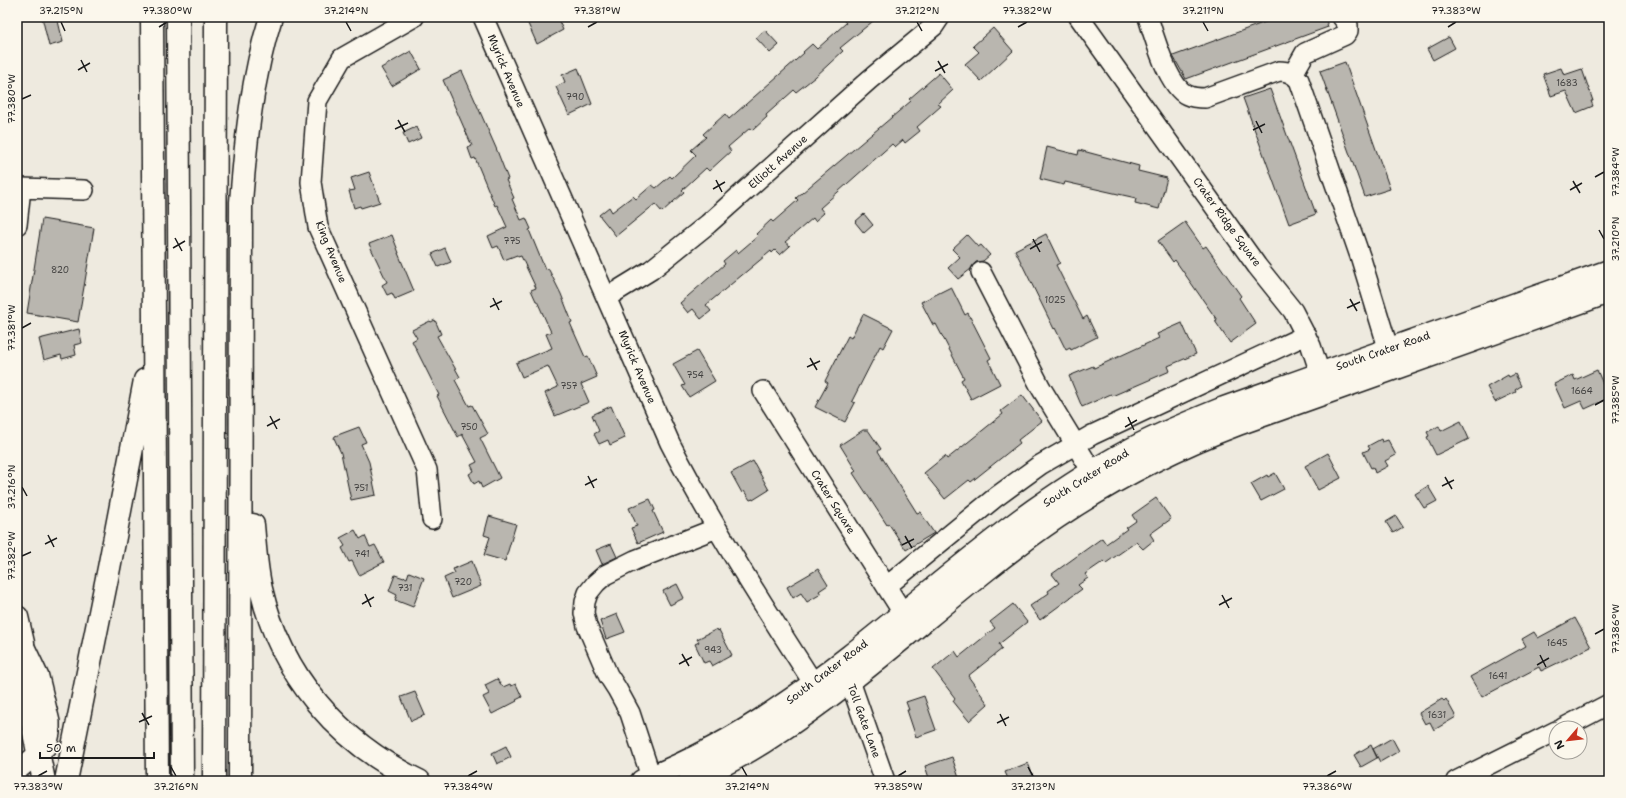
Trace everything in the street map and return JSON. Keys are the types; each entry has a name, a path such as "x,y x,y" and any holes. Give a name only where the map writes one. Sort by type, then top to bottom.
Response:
{"main road":[{"path":"152,17 157,781"},
{"path":"178,17 182,781"},
{"path":"214,781 216,17"},
{"path":"240,781 242,410 241,202 245,143 254,84 271,17"},
{"name":"South Crater Road","path":"690,781 734,759 774,735 819,691 842,660 1006,531 1097,480 1156,458 1190,442 1391,358 1609,271"},
{"name":"South Crater Road","path":"646,779 704,753 746,730 778,709 819,691 850,681 990,568 1056,518 1129,450 1179,426 1320,373 1391,358 1609,292"},
{"path":"66,781 80,718 154,336"},
{"path":"242,410 260,588 274,632 285,655 306,689 322,710 344,732 376,757 396,770 419,781"},
{"path":"17,617 23,643 22,676 44,781"}],"street":[{"name":"King Avenue","path":"414,17 342,58 317,101 311,182 318,227 427,470 432,519"},
{"name":"Myrick Avenue","path":"483,17 670,443 717,528 819,691"},
{"name":"Elliott Avenue","path":"607,297 650,270 708,224 869,80 934,26 940,17"},
{"name":"Crater Ridge Square","path":"1079,17 1257,266 1293,311 1306,335 1320,373"},
{"path":"1148,17 1168,72 1180,90 1186,95 1195,98 1205,98 1279,71 1286,71 1293,74 1298,80 1361,259 1391,358"},
{"path":"1293,74 1305,53 1345,35 1348,30 1348,25 1342,17"},
{"path":"17,225 19,188 84,190"},
{"path":"981,272 1041,388 1097,480"},
{"path":"887,586 996,497 1040,465 1076,444 1306,335"},
{"name":"Crater Square","path":"763,391 903,613"},
{"path":"646,779 630,713 617,688 608,675 587,626 584,613 585,602 588,593 605,575 635,560 717,528"},
{"name":"Toll Gate Lane","path":"842,660 885,781"},
{"path":"1578,720 1609,704"},
{"path":"1456,781 1548,735"},
{"path":"17,771 39,754"}],"building":[{"path":"42,17 57,17 63,42 49,46"},
{"path":"525,17 557,17 563,30 537,44"},
{"path":"841,17 878,17 840,48 843,51 815,77 796,92 794,90 766,115 767,117 753,130 750,128 728,147 731,151 709,171 706,168 682,190 684,192 662,212 655,204 616,236 599,215 609,207 612,212 633,196 636,199 652,185 656,188 670,176 672,178 696,155 691,150 706,137 703,134 725,114 729,119 804,53 803,52 812,44 817,49 846,23"},
{"path":"1279,17 1325,17 1328,27 1186,79 1173,56"},
{"path":"993,28 1013,51 981,81 965,64 979,52 973,46"},
{"path":"765,30 779,45 770,53 756,38"},
{"path":"1449,37 1455,48 1433,60 1427,49"},
{"path":"411,51 421,69 392,86 381,68"},
{"path":"1345,62 1390,189 1365,197 1320,71"},
{"path":"578,68 592,104 569,115 556,87 565,82 562,75"},
{"path":"1561,68 1564,75 1582,69 1593,101 1591,101 1593,106 1576,113 1566,91 1551,96 1543,74"},
{"path":"462,71 496,148 508,179 506,180 514,198 512,199 521,220 526,218 531,229 529,230 545,269 548,268 561,294 572,322 570,323 585,357 588,356 597,377 581,384 589,402 555,416 545,393 558,387 548,366 522,377 516,363 552,348 546,334 551,332 531,290 536,288 521,256 518,257 517,255 504,260 498,246 493,248 488,236 507,227 497,205 495,206 475,158 472,159 468,148 472,146 443,80"},
{"path":"939,73 953,90 938,104 941,106 917,127 920,131 905,143 903,140 895,147 892,144 820,208 824,213 815,221 813,218 785,242 790,246 780,255 775,250 772,253 771,251 706,305 711,311 701,319 693,309 688,313 680,303 725,264 723,261 736,250 738,253 758,236 756,234 771,220 773,222 798,200 796,198 911,101 909,99"},
{"path":"1270,89 1316,214 1289,224 1243,98"},
{"path":"416,127 421,138 408,144 403,133"},
{"path":"1047,147 1078,155 1079,150 1139,166 1138,171 1167,178 1159,209 1135,203 1136,198 1065,182 1064,185 1040,179"},
{"path":"369,172 380,202 361,208 360,206 354,208 349,191 355,190 351,178"},
{"path":"864,214 873,225 864,233 855,222"},
{"path":"42,219 94,228 78,322 27,313"},
{"path":"1185,222 1203,248 1206,246 1241,296 1239,298 1256,324 1230,343 1215,321 1217,320 1175,260 1173,262 1158,241"},
{"path":"1046,234 1060,263 1056,265 1083,319 1087,316 1097,337 1071,350 1070,348 1066,350 1055,328 1054,329 1015,250"},
{"path":"392,235 414,291 395,299 392,293 387,295 382,285 387,282 369,244"},
{"path":"967,235 978,247 981,245 990,255 983,261 976,262 971,269 958,279 948,268 960,257 952,249"},
{"path":"445,248 451,262 438,267 432,254"},
{"path":"951,287 965,315 968,313 991,358 988,360 1000,384 971,399 961,380 964,378 936,324 933,325 921,302"},
{"path":"863,314 893,329 883,348 880,346 852,401 855,403 845,422 815,407 828,383 825,381 848,336 851,338"},
{"path":"435,320 441,334 437,336 460,377 455,380 469,406 472,405 488,434 480,438 500,478 482,488 479,481 474,484 469,474 474,471 471,465 477,462 462,434 458,437 437,396 439,395 412,341 417,338 412,330"},
{"path":"1182,323 1196,354 1168,366 1170,371 1082,407 1069,376 1093,366 1094,368 1159,338 1157,334"},
{"path":"79,329 82,343 74,345 76,355 62,359 61,355 44,360 39,339"},
{"path":"697,351 715,381 689,397 682,386 685,385 673,364"},
{"path":"1597,370 1609,398 1585,409 1581,401 1565,408 1554,384 1573,375 1575,380"},
{"path":"1515,374 1521,386 1515,390 1516,392 1495,402 1487,387 1508,375 1509,377"},
{"path":"1022,395 1042,421 1018,440 1020,443 971,482 969,480 945,499 924,473 945,456 947,459 1003,414 1001,411"},
{"path":"611,406 625,438 610,445 608,440 599,444 594,434 599,431 592,415"},
{"path":"1461,421 1469,439 1436,455 1427,437 1429,436 1427,432 1439,426 1441,431"},
{"path":"359,427 366,442 361,444 369,462 376,495 351,500 341,453 334,438 335,436"},
{"path":"863,430 868,430 881,449 878,451 917,513 920,512 934,533 906,550 889,524 887,525 853,473 856,471 840,445"},
{"path":"1381,439 1382,442 1388,440 1396,455 1385,461 1388,466 1375,473 1373,467 1371,468 1363,452 1370,449 1368,446"},
{"path":"1328,453 1341,478 1318,490 1305,466"},
{"path":"753,461 769,490 753,500 750,500 744,491 742,493 731,473"},
{"path":"1275,473 1284,489 1261,501 1251,484 1267,475 1268,477"},
{"path":"1428,486 1437,501 1424,508 1415,494"},
{"path":"1156,498 1171,519 1150,534 1154,540 1143,549 1136,542 1106,563 1104,561 1085,574 1088,578 1078,585 1082,589 1040,620 1030,606 1049,593 1048,591 1059,583 1052,574 1102,538 1106,544 1127,529 1126,528 1136,521 1132,515"},
{"path":"650,499 655,510 653,511 663,532 638,543 631,528 637,526 629,508"},
{"path":"489,516 516,524 505,561 484,555 490,537 484,535"},
{"path":"1396,516 1403,527 1393,533 1386,522"},
{"path":"355,530 360,539 365,536 370,547 375,545 384,562 359,575 352,561 349,562 342,548 345,546 340,538"},
{"path":"611,544 617,557 602,564 596,550"},
{"path":"472,561 481,586 452,598 444,578 455,573 453,569"},
{"path":"818,569 828,585 819,591 821,594 807,602 801,593 793,598 787,587"},
{"path":"409,572 424,578 413,607 395,600 397,595 389,591 395,575 407,578"},
{"path":"677,584 684,598 670,605 663,591"},
{"path":"1013,604 1027,622 999,644 1002,649 968,676 988,704 969,721 953,701 955,698 933,669 955,651 959,657 995,628 990,622"},
{"path":"617,614 625,632 606,639 600,621"},
{"path":"1575,618 1591,647 1541,671 1539,667 1482,697 1470,677 1526,646 1522,639 1534,632 1538,638"},
{"path":"717,629 718,631 719,630 732,655 712,666 709,661 704,663 695,644 699,642 697,639"},
{"path":"497,679 503,687 510,684 511,686 516,684 522,697 492,714 483,697 489,694 485,685"},
{"path":"415,692 425,715 411,721 401,697"},
{"path":"924,696 936,730 916,737 907,710 909,710 906,702"},
{"path":"1442,699 1444,701 1446,699 1456,717 1434,730 1430,722 1425,724 1419,713"},
{"path":"1392,738 1399,751 1380,762 1373,749"},
{"path":"1371,745 1377,758 1361,767 1354,755"},
{"path":"506,746 511,757 497,764 492,753"},
{"path":"952,757 960,781 930,781 925,766"},
{"path":"1028,763 1035,781 1009,781 1005,772"}]}
